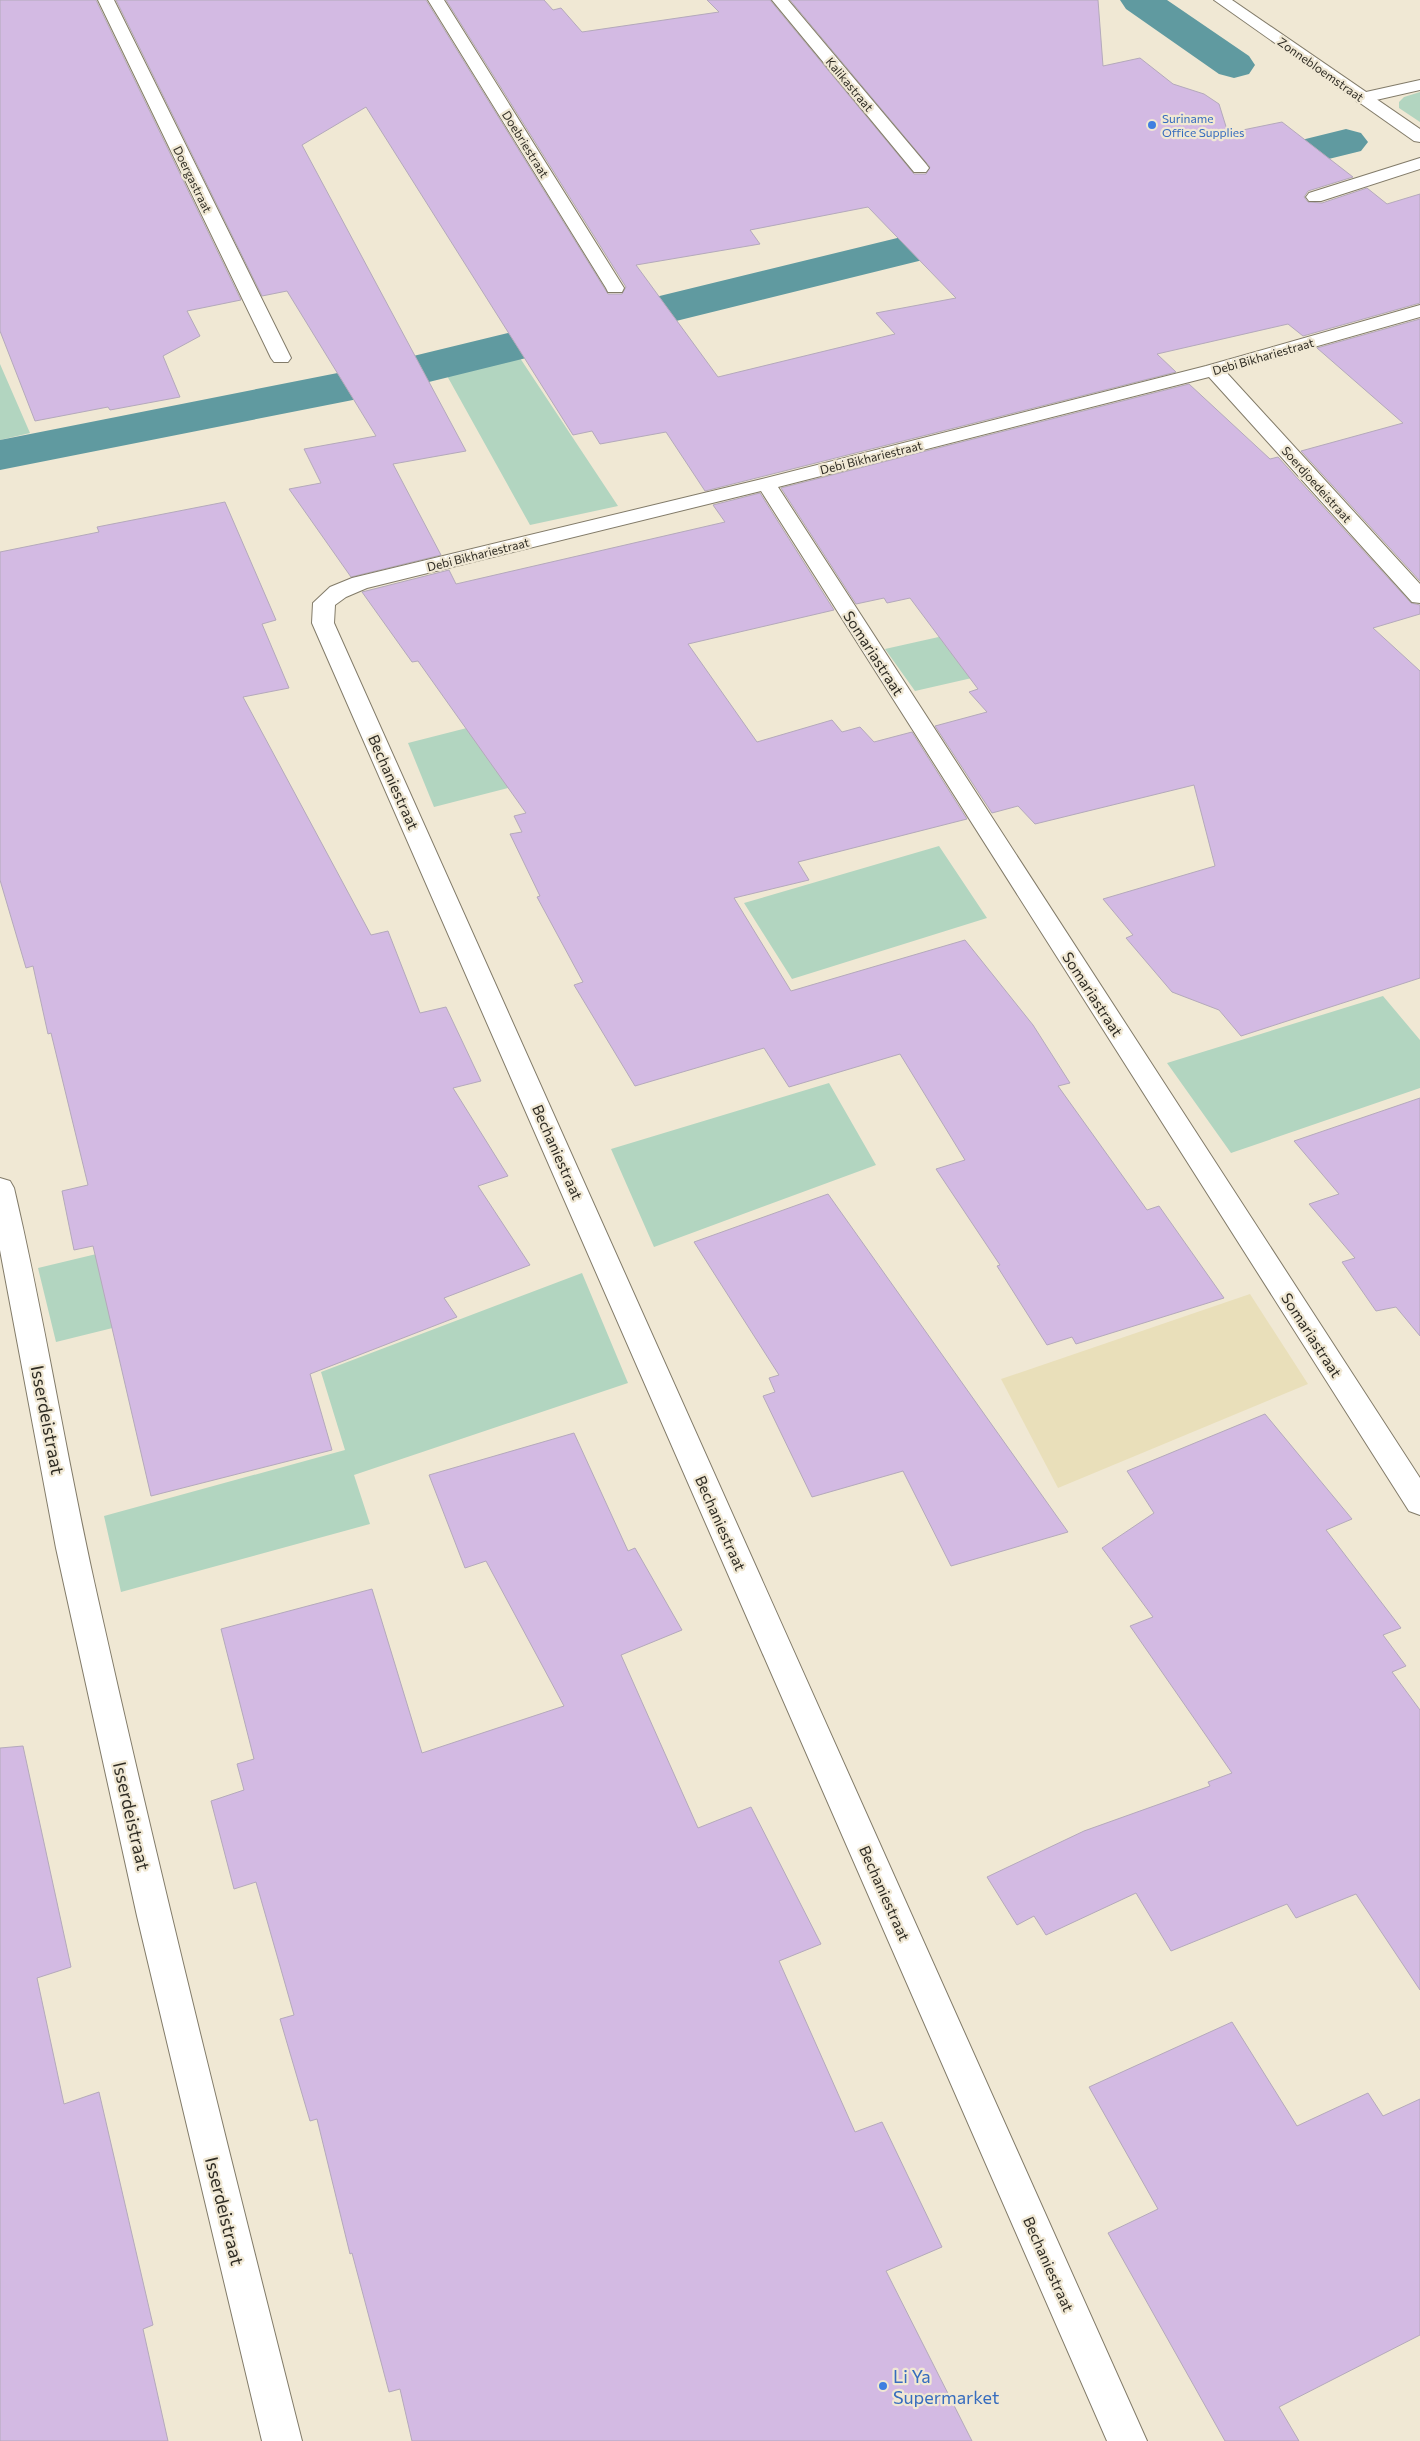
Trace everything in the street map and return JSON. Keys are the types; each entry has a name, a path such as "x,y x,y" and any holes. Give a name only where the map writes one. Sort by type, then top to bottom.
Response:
{"street":[{"name":"Doergastraat","path":"106,0 281,358"},
{"name":"Doebriestraat","path":"436,0 615,288"},
{"name":"Kalikastraat","path":"780,0 920,168"},
{"name":"Zonnebloemstraat","path":"1222,0 1420,137"},
{"path":"1363,98 1420,86"},
{"path":"1315,197 1420,163"},
{"name":"Debi Bikhariestraat","path":"324,603 338,592 360,583 766,484 1213,370 1420,311"},
{"name":"Soerdjoedeistraat","path":"1213,370 1420,597"},
{"name":"Somariastraat","path":"766,484 1420,1504"},
{"name":"Bechaniestraat","path":"324,603 323,623 1127,2441"},
{"name":"Isserdeistraat","path":"0,1188 17,1259 81,1595 191,2075 282,2441"}],"green space":[{"path":"1420,92 1420,122 1399,108 1399,102 1404,97"},
{"path":"518,355 618,506 530,525 446,374"},
{"path":"0,364 30,433 0,440"},
{"path":"1087,604 1120,644 915,691 885,649"},
{"path":"619,689 657,750 434,807 408,743"},
{"path":"939,846 987,918 792,979 744,903"},
{"path":"1383,996 1420,1040 1420,1088 1231,1153 1167,1063"},
{"path":"829,1083 876,1165 654,1247 611,1149"},
{"path":"259,1215 282,1286 56,1342 38,1268"},
{"path":"582,1273 628,1383 354,1475 370,1524 121,1592 104,1516 345,1450 321,1372"}],"sand":[{"path":"1250,1294 1308,1384 1058,1488 1001,1379"}],"building":[{"path":"0,0 96,0 241,300 187,311 200,336 163,356 180,397 110,410 108,407 35,421 0,331"},
{"path":"116,0 426,0 608,294 622,294 626,287 446,0 544,0 553,10 561,8 582,32 719,12 707,0 770,0 914,174 926,174 930,167 790,0 1098,0 1103,66 1140,58 1173,84 1204,94 1219,104 1228,133 1282,122 1353,177 1308,191 1304,197 1308,202 1322,203 1367,188 1387,204 1420,194 1420,303 1303,336 1288,324 1157,354 1176,372 705,491 666,432 600,444 592,431 573,435 366,107 302,145 466,451 393,464 441,555 351,577 289,489 321,483 304,449 376,436 287,291 262,296","holes":["868,207 956,298 876,313 895,334 718,377 636,265 760,244 750,230"]},
{"path":"1420,319 1420,581 1301,451 1403,423 1317,348"},
{"path":"1189,384 1270,459 1278,457 1411,603 1420,605 1420,614 1373,628 1420,671 1420,978 1241,1036 1219,1010 1172,992 1126,938 1133,935 1103,899 1215,866 1194,785 1035,824 1018,806 992,813 935,726 987,712 969,692 978,689 910,598 887,603 884,598 856,604 781,488"},
{"path":"760,493 834,610 688,644 757,742 832,720 842,732 860,727 874,742 912,732 967,819 798,862 809,880 734,898 791,991 965,940 1033,1025 1070,1083 1058,1086 1147,1210 1159,1206 1224,1298 1076,1344 1072,1337 1047,1345 997,1266 1000,1265 936,1169 965,1160 900,1054 789,1087 764,1048 635,1086 574,985 583,982 537,897 540,896 510,834 522,832 514,816 526,813 418,661 412,662 362,592 449,570 456,584 725,522 713,505"},
{"path":"225,502 276,620 262,624 289,688 243,697 371,935 388,931 420,1013 446,1007 481,1081 453,1088 508,1176 478,1186 530,1265 444,1298 457,1317 310,1374 332,1450 151,1496 93,1246 74,1250 62,1191 88,1185 51,1033 48,1034 33,966 26,968 0,880 0,552 99,532 97,527"},
{"path":"1420,1098 1420,1336 1396,1307 1376,1311 1342,1262 1355,1258 1309,1204 1339,1194 1294,1141"},
{"path":"828,1194 1068,1532 951,1566 903,1471 812,1497 763,1396 775,1392 769,1378 779,1375 694,1242"},
{"path":"1265,1414 1352,1519 1326,1530 1401,1628 1383,1635 1406,1666 1392,1672 1420,1710 1420,1990 1356,1894 1296,1918 1287,1904 1171,1951 1136,1893 1046,1935 1034,1916 1017,1925 987,1877 1084,1831 1210,1786 1208,1782 1232,1773 1130,1626 1153,1617 1102,1548 1154,1513 1127,1471"},
{"path":"574,1433 628,1551 635,1548 682,1630 621,1655 698,1828 751,1807 821,1944 779,1961 855,2132 882,2122 942,2247 886,2271 972,2441 412,2441 400,2389 389,2392 352,2253 350,2254 317,2119 310,2121 280,2019 294,2015 256,1882 234,1889 211,1801 244,1790 237,1764 254,1759 221,1629 372,1589 422,1753 564,1706 486,1561 465,1568 429,1475"},
{"path":"23,1746 71,1967 37,1978 64,2104 99,2092 153,2325 143,2329 168,2441 0,2441 0,1748"},
{"path":"1232,2022 1297,2126 1368,2093 1383,2116 1420,2099 1420,2335 1279,2407 1299,2441 1225,2441 1108,2233 1158,2209 1089,2087"}],"waterway":[{"path":"1140,0 1234,65"},
{"path":"1224,172 1346,142"},
{"path":"0,455 368,382 1004,226"}],"place":[{"name":"Suriname Office Supplies","path":"1152,125"},
{"name":"Li Ya Supermarket","path":"883,2386"}]}
